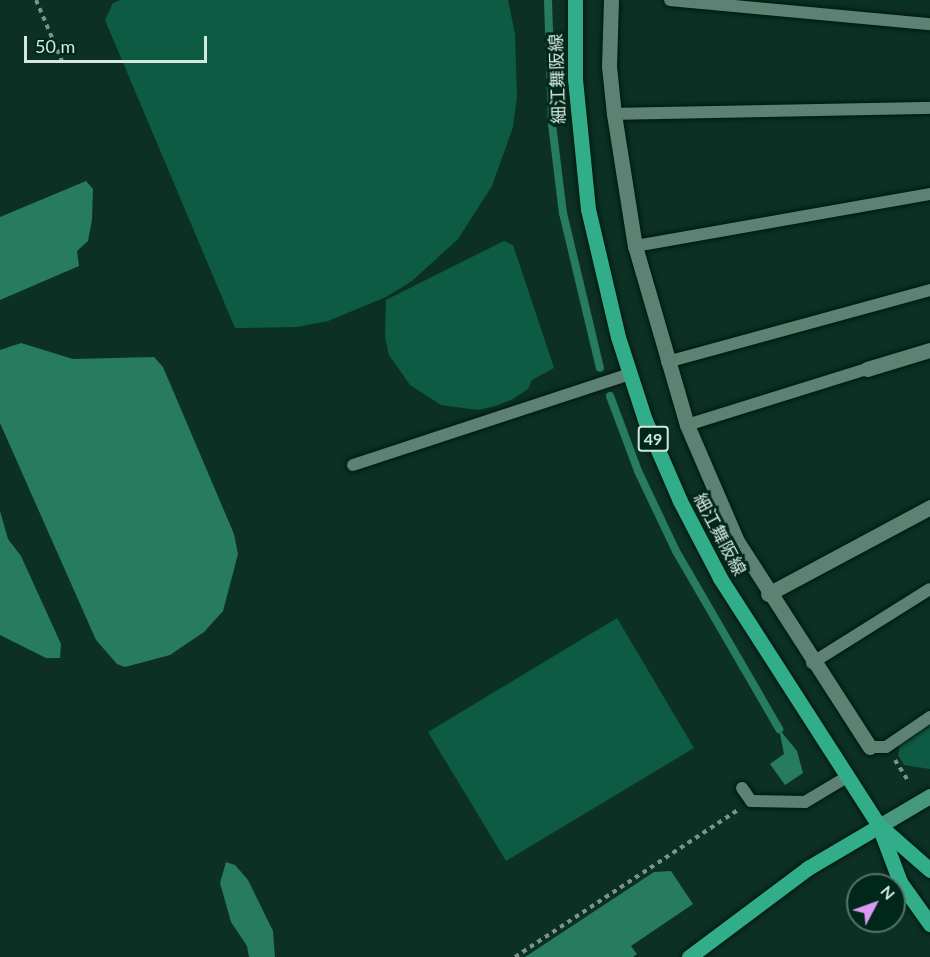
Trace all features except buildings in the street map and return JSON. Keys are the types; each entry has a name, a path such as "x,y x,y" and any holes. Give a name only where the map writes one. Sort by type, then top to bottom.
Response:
{"main road":[{"name":"細江舞阪線","path":"575,0 575,79 588,209 606,295 629,374 661,461 699,540 742,616 879,826"},
{"path":"689,957 808,868 930,796"},
{"path":"879,826 930,870"},
{"path":"879,826 900,882 930,924"}],"street":[{"path":"611,0 609,59 614,114 635,246 666,362 687,425 737,541 812,663 870,747"},
{"path":"867,369 930,350"},
{"path":"768,594 930,507"}],"lane":[{"path":"670,0 930,24"},
{"path":"614,114 930,108"},
{"path":"635,246 930,194"},
{"path":"666,362 930,290"},
{"path":"687,425 867,369"},
{"path":"353,465 629,374"},
{"path":"812,663 930,589"},
{"path":"870,747 886,747 930,717"},
{"path":"742,788 751,801 805,802 847,777"}],"path":[{"path":"36,0 64,66"},
{"path":"886,747 909,782"},
{"path":"515,957 751,801"}],"shaded area":[{"path":"120,0 508,0 515,34 517,96 513,127 492,186 458,239 412,281 386,297 328,321 297,327 235,328 105,20 113,3"},
{"path":"86,181 93,189 92,220 88,241 77,251 79,266 0,300 0,217"},
{"path":"504,241 513,245 554,368 532,380 528,389 513,399 496,406 478,410 441,405 410,385 389,355 385,337 386,300"},
{"path":"21,343 73,359 154,357 163,367 234,534 238,554 223,611 204,632 170,655 125,667 117,664 96,640 0,423 0,350"},
{"path":"0,511 8,539 21,556 61,644 60,658 46,658 0,635"},
{"path":"617,618 694,748 506,861 428,732"},
{"path":"930,724 930,769 904,765 898,755 900,744"},
{"path":"779,729 797,751 803,773 785,785 770,764 784,754"},
{"path":"226,862 235,865 248,880 273,931 275,957 249,957 247,946 231,922 220,883"},
{"path":"671,871 693,904 631,946 637,954 633,957 525,957 654,872"}],"waterway":[{"path":"548,0 552,124 563,213 600,368"},
{"path":"610,396 638,471 676,551 779,729"}]}
